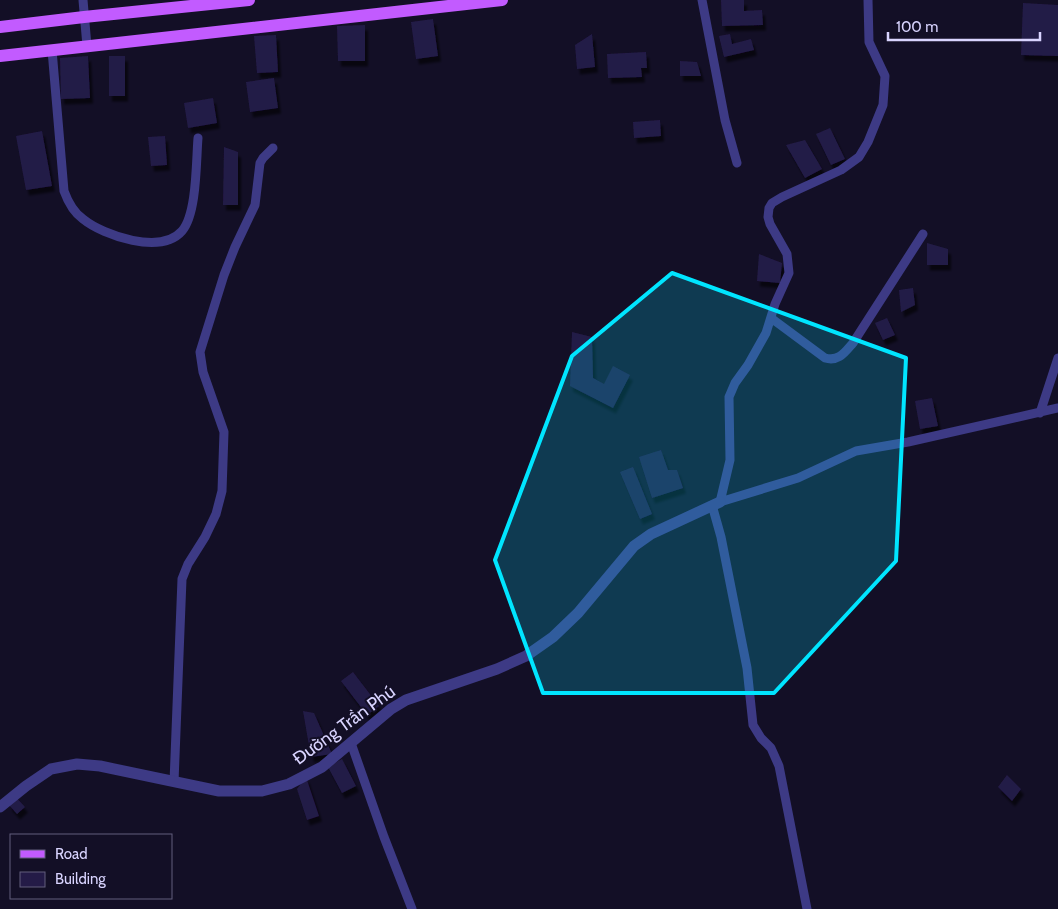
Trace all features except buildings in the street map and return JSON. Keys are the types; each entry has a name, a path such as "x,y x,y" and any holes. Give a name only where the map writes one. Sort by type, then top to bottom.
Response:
{"main road":[{"path":"0,27 249,0"},
{"path":"0,56 502,0"}],"street":[{"path":"83,0 87,46"},
{"path":"702,0 725,120 738,163"},
{"path":"807,909 779,766 771,748 761,738 753,725 750,690 716,504 730,460 729,397 735,383 748,365 766,333 775,304 786,281 789,268 785,249 770,224 769,208 782,197 841,170 859,157 868,142 882,104 885,76 869,42 868,0"},
{"path":"52,50 64,191 73,209 83,219 99,229 139,242 154,243 175,237 181,232 188,222 191,210 198,138"},
{"path":"174,782 182,579 188,564 205,537 216,514 222,491 224,432 202,372 200,352 227,268 254,205 260,162 273,148"},
{"path":"771,318 825,358 831,360 841,356 853,343 923,234"},
{"path":"1040,413 1058,358"},
{"path":"716,504 798,478 856,451 1058,408"},
{"name":"Đường Trần Phú","path":"0,807 39,776 51,769 69,765 88,764 219,791 262,792 303,778 322,767 391,709 406,700 497,669 532,652 553,637 578,613 634,546 651,534 716,504"},
{"path":"351,743 380,827 412,909"}],"highlighted area":[{"path":"672,273 906,358 896,561 774,693 543,693 495,560 572,356"}]}
